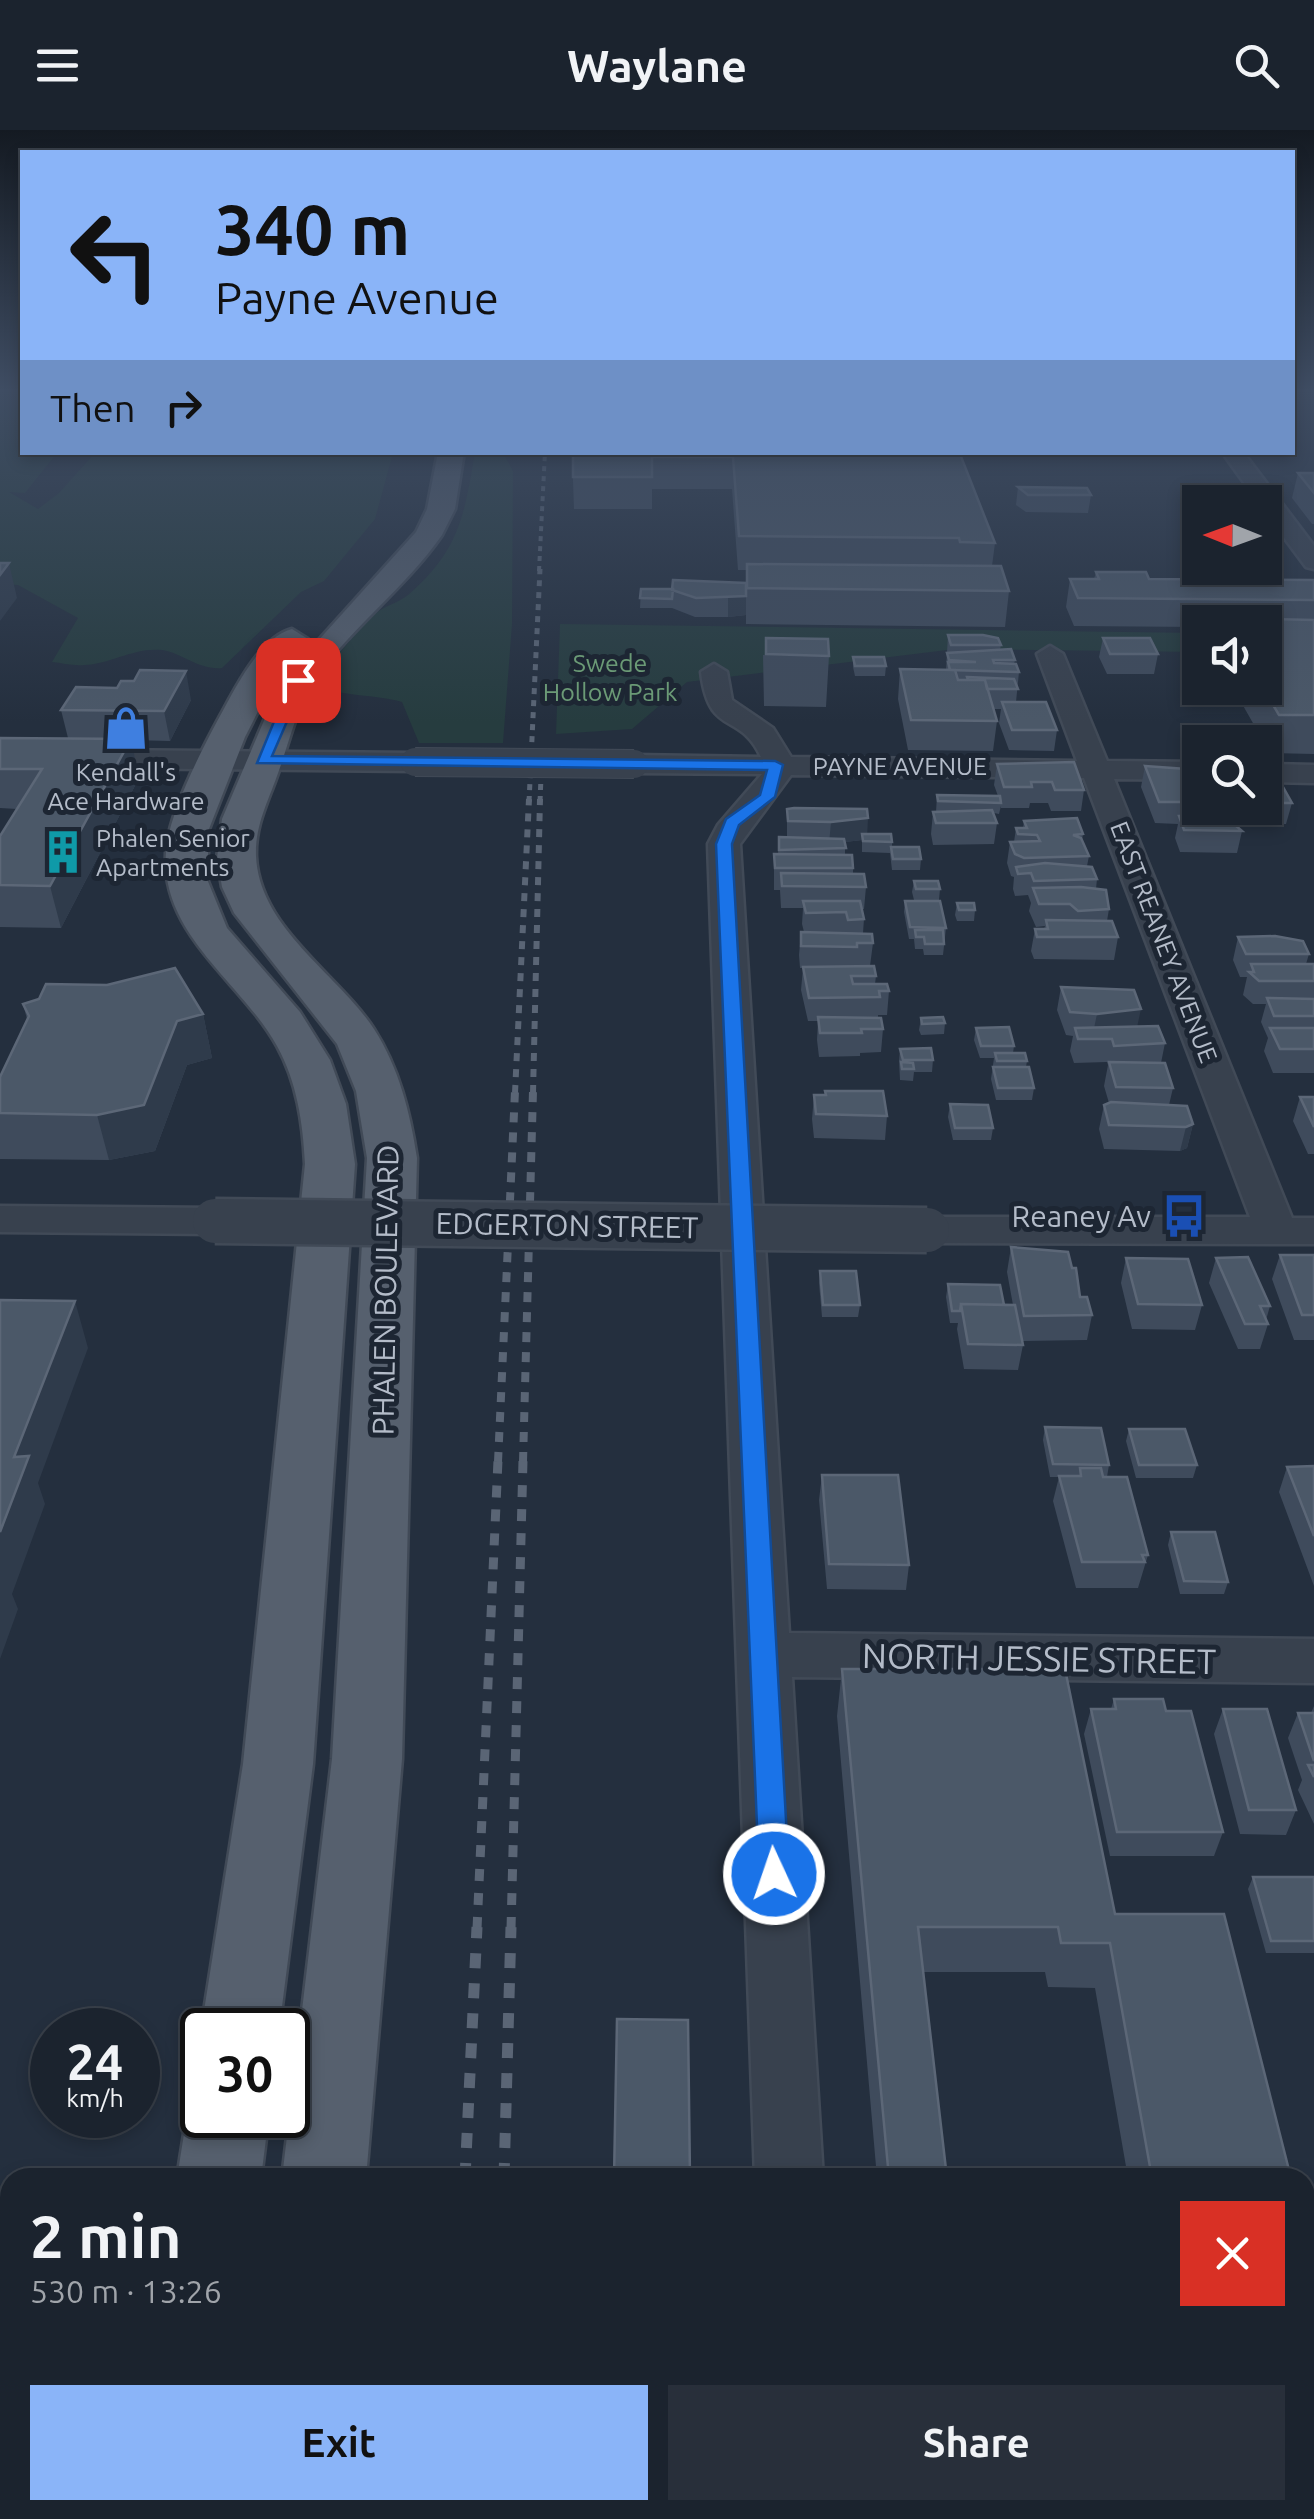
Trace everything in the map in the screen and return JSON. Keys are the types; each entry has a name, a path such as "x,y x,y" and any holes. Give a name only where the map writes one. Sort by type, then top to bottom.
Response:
{"main road":[{"name":"PHALEN BOULEVARD","path":"325,2168 367,1759 392,1158 388,1116 374,1071 351,1028 276,946 246,901 237,864 240,760 258,676 436,523 441,499"},
{"name":"PHALEN BOULEVARD","path":"243,2008 278,1764 330,1164 327,1119 299,1044 209,935 190,890 188,836 298,680 343,600 402,521"},
{"path":"220,2168 225,2138"}],"street":[{"path":"1267,499 1314,562"},
{"name":"EAST REANEY AVENUE","path":"1050,654 1295,1231"},
{"path":"714,672 718,702 762,734 773,749 775,765 767,797 732,822 724,844 789,2168"},
{"name":"PAYNE AVENUE","path":"0,758 1182,770"},
{"path":"1282,773 1314,774"},
{"name":"EDGERTON STREET","path":"0,1219 1295,1231"},
{"name":"NORTH JESSIE STREET","path":"764,1655 1314,1661"}],"green space":[{"path":"0,499 22,499 38,509 50,499 380,499 375,519 324,581 301,592 222,668 206,667 162,650 142,651 94,664 52,662 78,618 18,585 0,584"},
{"path":"466,499 513,499 512,624 503,743 419,743 402,702 328,690 318,686 318,677 375,614 408,595 425,579 449,547"},
{"name":"Swede Hollow Park","path":"560,624 1182,633 1182,652 955,649 687,682 632,729 556,734"}],"building":[{"path":"736,499 978,499 995,543 960,542 959,538 739,536"},
{"path":"747,564 1001,566 1009,591 747,588"},
{"path":"1096,572 1146,572 1149,579 1182,579 1182,585 1282,585 1282,580 1314,580 1314,600 1078,598 1070,579 1099,579"},
{"path":"673,580 746,583 746,596 696,598 672,590"},
{"path":"641,589 673,589 672,599 640,598"},
{"path":"1282,619 1314,620 1314,715 1279,715 1273,705 1282,705"},
{"path":"948,635 983,635 998,638 1001,645 951,645"},
{"path":"766,638 828,639 829,656 766,654"},
{"path":"1103,638 1150,638 1158,654 1110,654"},
{"path":"1011,649 1015,660 993,660 994,663 1016,664 1019,672 950,670 948,662 976,662 949,660 947,653"},
{"path":"853,657 884,657 886,666 855,666"},
{"path":"900,669 955,670 958,680 985,680 997,721 911,720"},
{"path":"140,670 186,671 164,711 61,710 76,687 117,688 121,681 134,681"},
{"path":"967,677 1014,679 1018,689 987,689 985,680"},
{"path":"1002,702 1046,702 1057,730 1012,730"},
{"path":"0,738 131,739 50,886 0,885 0,836 42,769 0,769"},
{"path":"1074,762 1084,790 1055,790 1052,782 1004,787 997,764"},
{"path":"1145,766 1182,769 1182,802 1159,802"},
{"path":"1282,787 1283,787 1292,803 1282,803"},
{"path":"937,795 1000,796 1001,803 938,801"},
{"path":"787,809 867,809 868,818 788,821"},
{"path":"992,810 997,823 936,823 933,812"},
{"path":"1077,818 1083,834 1073,835 1081,838 1089,856 1024,858 1015,854 1010,842 1040,841 1037,835 1018,834 1016,828 1027,828 1024,821"},
{"path":"1182,825 1235,825 1242,831 1184,830"},
{"path":"862,834 891,834 892,842 863,841"},
{"path":"779,837 844,839 846,848 779,850"},
{"path":"891,847 919,847 921,859 893,859"},
{"path":"774,854 852,855 853,868 775,868"},
{"path":"1045,863 1092,867 1097,879 1034,881 1031,873 1018,874 1016,867"},
{"path":"781,873 864,874 866,887 782,886"},
{"path":"914,881 938,881 940,889 916,889"},
{"path":"1033,888 1106,890 1109,909 1078,911 1070,904 1039,904"},
{"path":"803,901 860,901 864,919 848,920 846,912 806,913"},
{"path":"905,901 940,901 946,928 910,927"},
{"path":"957,903 974,903 975,910 959,910"},
{"path":"1046,920 1112,921 1118,937 1037,937 1035,929 1048,929"},
{"path":"915,930 943,930 944,944 925,944 924,937 916,937"},
{"path":"801,932 872,934 873,943 857,943 857,947 801,946"},
{"path":"1275,936 1303,941 1309,954 1246,954 1238,937"},
{"path":"1251,964 1314,964 1314,981 1259,981 1249,972 1254,972"},
{"path":"874,966 876,976 851,976 853,984 887,984 889,991 879,991 880,997 809,998 803,967"},
{"path":"175,968 203,1014 177,1021 144,1105 97,1115 0,1113 0,1077 29,1016 23,1004 39,999 46,984 107,985"},
{"path":"1061,987 1134,990 1141,1009 1097,1014 1070,1012"},
{"path":"1267,998 1314,999 1314,1016 1274,1016"},
{"path":"818,1017 881,1018 883,1029 820,1033"},
{"path":"943,1017 945,1023 922,1024 921,1018"},
{"path":"1158,1026 1165,1043 1114,1046 1112,1039 1078,1039 1075,1028"},
{"path":"1009,1027 1014,1046 981,1046 976,1028"},
{"path":"1270,1028 1314,1028 1314,1049 1280,1049"},
{"path":"931,1048 933,1060 903,1060 900,1049"},
{"path":"995,1053 1025,1053 1027,1061 997,1061"},
{"path":"901,1062 913,1063 914,1069 902,1069"},
{"path":"1109,1062 1165,1063 1173,1088 1116,1087"},
{"path":"993,1067 1029,1067 1034,1088 998,1088"},
{"path":"825,1091 883,1091 887,1116 816,1114 814,1095 826,1095"},
{"path":"1300,1097 1314,1097 1314,1127"},
{"path":"1111,1102 1187,1106 1193,1124 1109,1125 1104,1105"},
{"path":"950,1104 988,1105 993,1128 955,1128"},
{"path":"1011,1247 1068,1252 1072,1268 1076,1268 1080,1297 1087,1297 1092,1315 1024,1316"},
{"path":"1280,1255 1314,1255 1314,1315 1302,1315"},
{"path":"1248,1257 1270,1306 1260,1306 1268,1324 1245,1324 1216,1258"},
{"path":"1126,1258 1188,1259 1202,1305 1138,1304"},
{"path":"820,1271 856,1271 860,1305 823,1305"},
{"path":"948,1284 1000,1285 1004,1305 961,1304 960,1311 952,1311"},
{"path":"0,1300 75,1301 14,1457 29,1456 0,1532"},
{"path":"961,1304 1015,1305 1023,1345 968,1344"},
{"path":"1045,1427 1101,1428 1109,1465 1053,1464"},
{"path":"1129,1429 1185,1429 1197,1465 1139,1465"},
{"path":"1314,1466 1314,1536 1287,1467"},
{"path":"1080,1468 1101,1468 1103,1477 1127,1477 1148,1555 1142,1555 1145,1562 1082,1562 1059,1476 1081,1476"},
{"path":"822,1475 898,1475 909,1565 829,1564"},
{"path":"1171,1532 1215,1532 1228,1582 1184,1581"},
{"path":"842,1669 1065,1669 1115,1914 1224,1914 1288,2168 1150,2168 1110,1943 1061,1943 1058,1927 918,1927 946,2168 888,2168"},
{"path":"1114,1699 1163,1699 1166,1711 1191,1711 1223,1832 1117,1832 1091,1709 1116,1709"},
{"path":"1223,1709 1267,1709 1296,1810 1249,1810"},
{"path":"1298,1713 1314,1713 1314,1761"},
{"path":"1253,1877 1314,1877 1314,1941 1271,1941"},
{"path":"617,2019 688,2020 690,2168 614,2168"}],"railway":[{"path":"539,571 543,499"},
{"path":"529,802 540,569"},
{"path":"540,802 541,777"},
{"path":"515,1093 529,799"},
{"path":"533,1093 540,799"},
{"path":"498,1462 515,1091"},
{"path":"523,1462 533,1091"},
{"path":"477,1929 498,1460"},
{"path":"511,1929 523,1460"},
{"path":"465,2168 477,1927"},
{"path":"504,2168 511,1927"}],"place":[{"name":"Kendall's Ace Hardware","path":"126,728"},
{"name":"Phalen Senior Apartments","path":"63,852"},
{"name":"Reaney Av","path":"1184,1216"}],"route":[{"path":"298,680 262,760 775,765 767,797 732,822 724,844 774,1874"}]}
